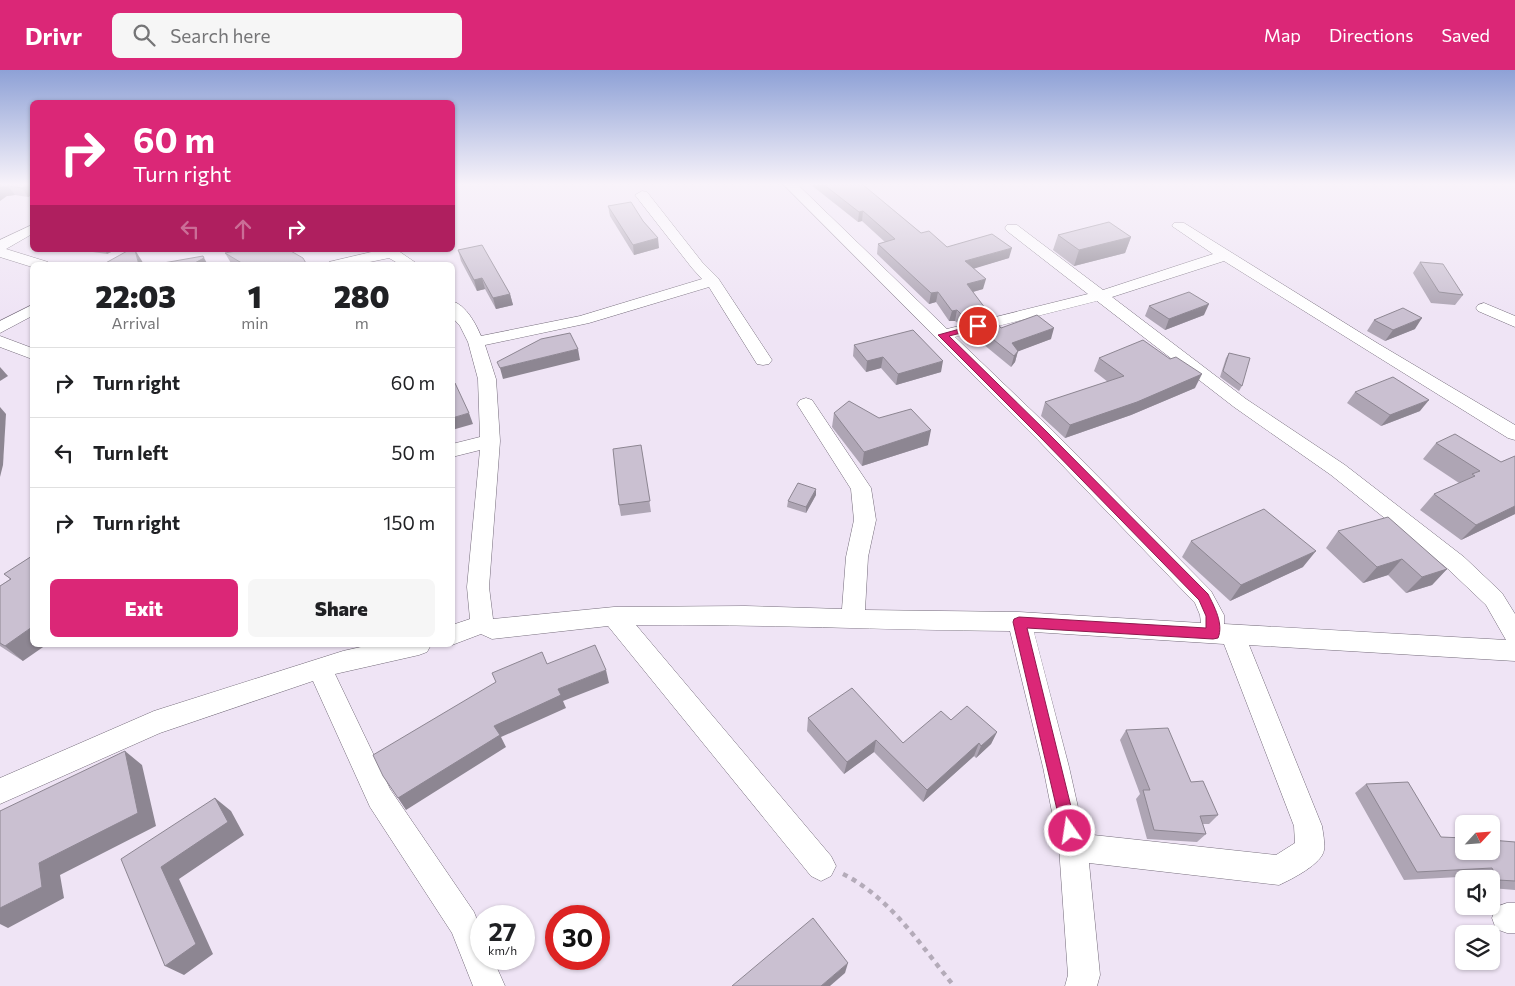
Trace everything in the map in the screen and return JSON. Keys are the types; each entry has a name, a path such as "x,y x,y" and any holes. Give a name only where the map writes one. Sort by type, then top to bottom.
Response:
{"street":[{"path":"667,227 697,265 713,281 763,360"},
{"path":"833,227 1045,435 1203,597 1223,635 1308,826 1310,850 1279,870 1074,847"},
{"path":"1181,227 1515,434"},
{"path":"1012,228 1240,403 1338,470 1456,563 1494,599 1515,635"},
{"path":"0,246 30,231"},
{"path":"0,252 33,262"},
{"path":"346,262 385,252"},
{"path":"391,252 406,262"},
{"path":"943,335 1100,296 1226,255"},
{"path":"465,332 583,320 713,281"},
{"path":"1484,308 1515,322"},
{"path":"0,328 30,311"},
{"path":"455,312 487,379 490,441 478,587 482,624"},
{"path":"0,341 30,353"},
{"path":"806,404 861,488 865,520 857,557 853,619"},
{"path":"455,450 490,441"},
{"path":"455,634 482,624 492,629 501,629 614,616 745,615 1019,622 1515,651"},
{"path":"614,616 821,866"},
{"path":"1019,622 1074,847 1084,975 1081,986"},
{"path":"0,791 154,723 343,661 410,647"},
{"path":"320,669 380,798 462,923 488,986"}],"path":[{"path":"821,866 854,878 883,902 954,986"}],"building":[{"path":"621,227 648,227 658,238 633,245"},
{"path":"881,227 913,227 921,233 929,231 947,247 992,234 1012,248 965,261 986,279 967,284 985,308 961,314 957,310 952,311 938,292 931,293 878,244 895,239"},
{"path":"1090,227 1116,227 1131,237 1079,250 1058,235"},
{"path":"482,245 510,294 493,298 482,278 474,280 458,250"},
{"path":"125,252 136,252 138,262 107,262"},
{"path":"292,252 303,258 305,262 240,262 225,253"},
{"path":"203,256 204,258 197,262 169,262"},
{"path":"1420,262 1443,264 1463,295 1439,292"},
{"path":"1189,292 1209,304 1169,319 1149,306"},
{"path":"1403,308 1422,318 1393,330 1374,320"},
{"path":"1037,315 1054,328 1012,343 1018,351 1014,356 974,324 994,319 1001,328"},
{"path":"913,330 943,361 898,374 883,357 867,361 854,345"},
{"path":"570,333 578,349 500,368 497,362 541,339"},
{"path":"1143,340 1170,359 1176,357 1202,374 1137,402 1070,425 1045,402 1124,376 1099,358"},
{"path":"1229,353 1250,358 1242,386 1223,371"},
{"path":"1393,377 1429,400 1390,415 1355,392"},
{"path":"455,383 469,413 455,417"},
{"path":"849,401 879,418 911,409 931,430 864,452 834,413"},
{"path":"1455,434 1501,462 1515,456 1515,506 1476,525 1434,494 1475,476 1472,474 1480,471 1436,443"},
{"path":"641,445 650,501 619,505 613,449"},
{"path":"798,483 816,489 806,507 788,501"},
{"path":"1264,509 1316,551 1241,585 1191,541"},
{"path":"1388,517 1447,569 1422,577 1402,559 1377,567 1338,531"},
{"path":"30,557 30,628 5,646 0,643 0,586 11,579 4,574"},
{"path":"595,645 606,670 558,689 561,695 494,726 500,735 398,798 383,776 373,755 496,682 492,673 542,652 547,664"},
{"path":"852,688 903,743 941,711 951,720 967,706 997,732 981,746 979,743 927,790 876,740 847,762 808,718"},
{"path":"1168,728 1191,782 1203,781 1218,815 1200,816 1206,834 1154,830 1143,790 1150,790 1126,730"},
{"path":"125,751 138,813 39,863 42,887 0,908 0,811"},
{"path":"1408,782 1441,837 1455,838 1455,860 1500,860 1500,841 1515,842 1515,881 1500,880 1500,870 1493,870 1492,868 1417,872 1366,784"},
{"path":"215,798 228,822 161,867 196,944 165,966 121,859"},
{"path":"813,918 848,963 821,986 732,986"}],"route":[{"path":"978,326 943,335 1045,435 1203,597 1212,616 1213,634 1019,622 1056,767 1070,831"}]}
